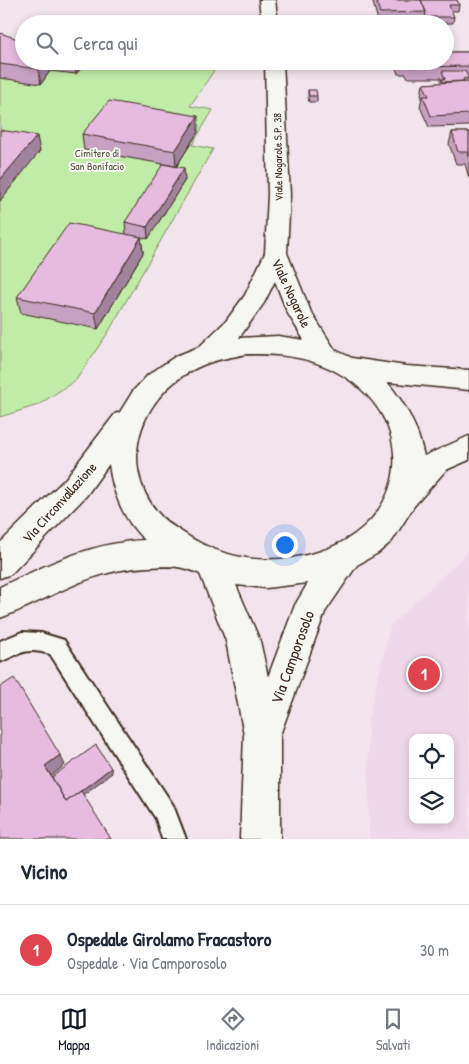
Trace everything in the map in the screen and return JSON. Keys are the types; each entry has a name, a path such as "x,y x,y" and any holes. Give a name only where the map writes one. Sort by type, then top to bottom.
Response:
{"main road":[{"path":"267,0 269,15"},
{"name":"Viale Nogarole S.P. 38","path":"274,70 279,195 276,252"},
{"name":"Viale Nogarole","path":"209,352 235,327 256,297 276,252"},
{"name":"Viale Nogarole","path":"276,252 300,312 336,361"},
{"path":"209,352 247,345 286,346 336,361 406,376 469,380"},
{"name":"Via Circonvallazione","path":"0,564 76,487 132,412 158,381 177,366 209,352"},
{"path":"336,361 380,391 402,422 410,459 404,496"},
{"path":"132,412 121,448 126,486 146,522 197,558"},
{"path":"0,603 44,581 96,560 125,555 197,558 245,573 280,574 314,569 345,557 371,541 391,520 404,496 436,462 469,447"},
{"name":"Via Camporosolo","path":"262,736 294,658 311,605 345,557"},
{"name":"Via Camporosolo","path":"197,558 243,641 262,736 260,839"}],"lane":[{"path":"0,652 8,646 33,640 57,647 165,813 174,839"}],"shaded area":[{"path":"469,548 469,839 369,839 368,721 390,626 464,556"}],"green space":[{"name":"Cimitero di San Bonifacio","path":"0,39 15,53 15,70 214,70 190,106 213,110 192,145 213,149 109,331 76,380 38,405 0,417"}],"building":[{"path":"376,0 421,0 426,12 380,13"},
{"path":"421,0 457,0 459,5 449,5 453,15 425,15"},
{"path":"0,33 15,38 15,66 0,64"},
{"path":"454,52 469,52 469,66 454,66"},
{"path":"442,71 465,71 469,78 463,79 464,81 443,82 442,79 445,79"},
{"path":"468,81 469,114 431,116 423,96 429,96 423,84"},
{"path":"308,90 316,90 317,96 309,96"},
{"path":"109,101 198,116 175,151 82,134"},
{"path":"0,130 37,136 0,180"},
{"path":"452,132 469,132 469,156 468,152 458,152"},
{"path":"163,164 184,168 147,227 125,222"},
{"path":"69,223 141,237 95,313 17,297"},
{"path":"14,678 60,755 45,766 66,802 81,791 111,839 0,839 0,687"},
{"path":"96,745 111,768 66,802 52,777"}],"place":[{"name":"Ospedale Girolamo Fracastoro","path":"424,674"}]}
